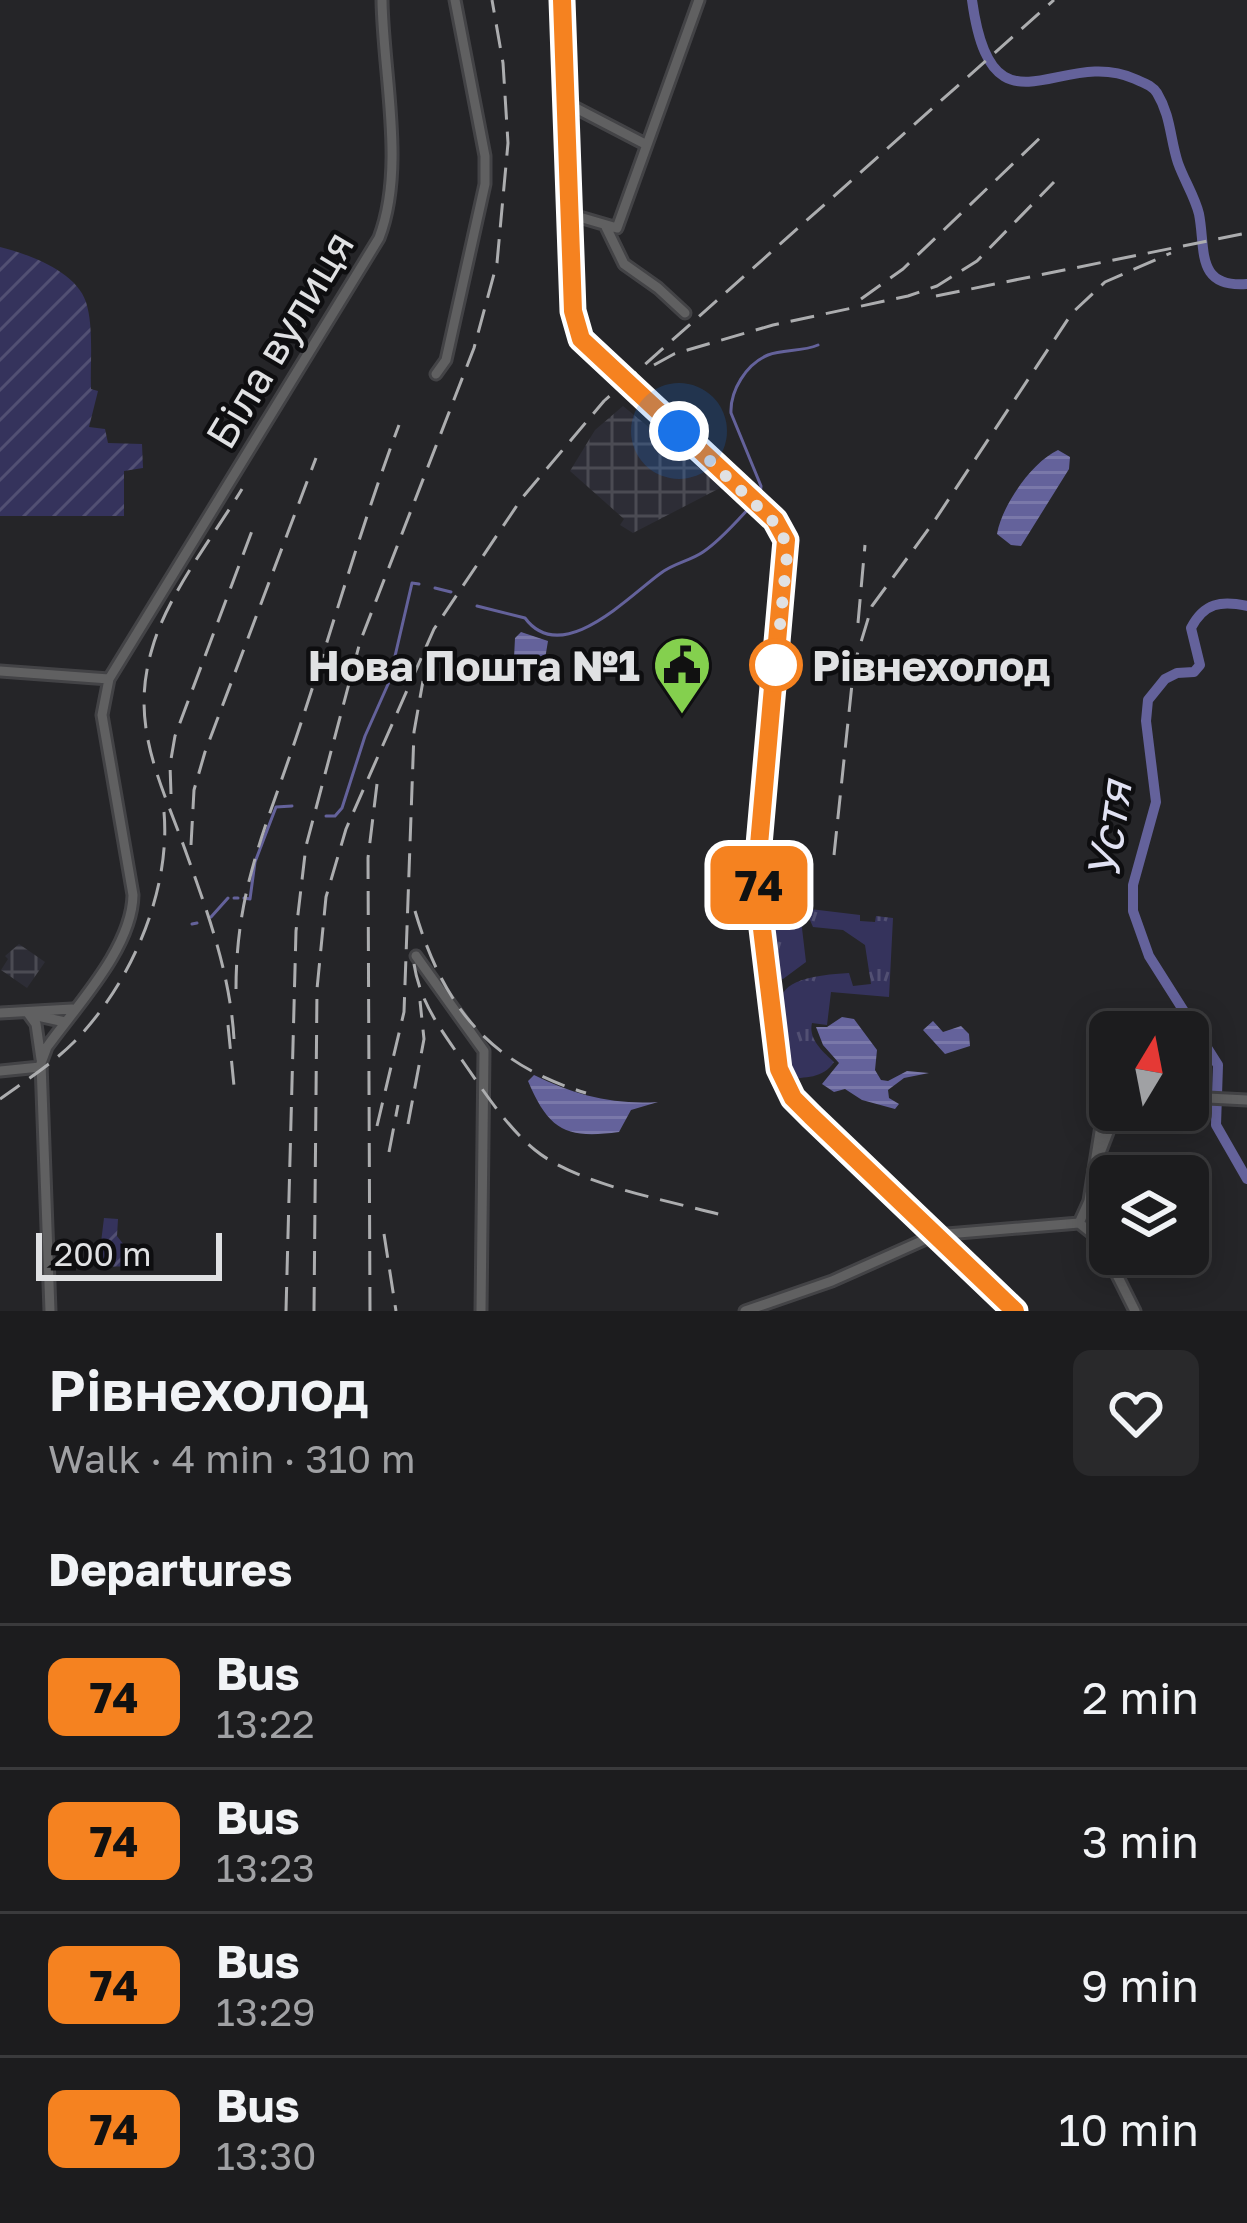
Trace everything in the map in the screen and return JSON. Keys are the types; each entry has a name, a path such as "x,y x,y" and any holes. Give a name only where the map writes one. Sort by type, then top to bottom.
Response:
{"main road":[{"path":"562,0 575,325 581,339 607,365 775,520 786,540 758,856 759,904 784,1083 811,1116 1015,1311"}],"street":[{"name":"Біла вулиця","path":"50,1311 41,1065 47,1047 118,944 133,914 102,716 109,679 380,238 392,177 382,0"},
{"path":"436,374 446,360 485,184 485,156 455,0"},
{"path":"569,214 618,227 699,0"},
{"path":"565,106 645,144"},
{"path":"606,227 618,258 685,313"},
{"path":"0,671 109,679"},
{"path":"416,956 484,1052 481,1311"},
{"path":"0,1013 58,1013 77,1007"},
{"path":"28,1013 65,1022"},
{"path":"28,1013 46,1031 47,1047"},
{"path":"0,1072 41,1065 36,1024 28,1013"},
{"path":"1209,1098 1244,1100"},
{"path":"1078,1222 1089,1202"},
{"path":"745,1311 935,1235 1078,1222 1099,1239 1135,1311"}],"shaded area":[{"path":"623,406 722,487 633,533 620,525 624,519 570,471 595,430"},
{"path":"1058,450 1070,457 1069,469 1021,546 1011,545 997,534 1005,510 1029,474"},
{"path":"521,632 548,641 544,665 514,658 515,638"},
{"path":"19,944 45,962 27,988 1,970 8,959 5,956"},
{"path":"842,1017 854,1019 877,1050 875,1070 881,1080 907,1071 929,1073 904,1078 888,1090 889,1098 899,1104 895,1109 862,1100 845,1089 834,1092 822,1084 839,1063 823,1045 816,1027 827,1027"},
{"path":"933,1021 943,1032 961,1026 969,1034 970,1046 945,1054 923,1030"},
{"path":"534,1075 594,1097 658,1102 631,1110 619,1132 573,1132 544,1111 528,1081"}],"green space":[{"path":"0,247 37,259 81,291 91,334 91,389 98,391 89,427 105,429 108,443 142,444 143,468 124,471 124,516 0,516"},
{"path":"810,909 860,915 860,921 893,918 889,997 831,992 827,1025 812,1023 811,1029 817,1045 834,1062 819,1074 787,1079 778,1014 786,989 799,981 849,973 853,986 871,984 865,945 843,930 813,927 807,913"},
{"path":"793,912 801,920 806,962 783,979 774,976 766,916"},
{"path":"104,1218 118,1219 117,1236 124,1245 139,1247 138,1266 98,1267"}],"waterway":[{"name":"Устя","path":"972,0 982,44 995,69 1013,80 1033,82 1107,72 1155,90 1197,208 1206,264 1219,280 1247,284"},
{"path":"760,495 761,486 731,413 736,387 768,355 818,345"},
{"path":"477,606 525,618 540,631 576,632 666,570 698,555 751,506"},
{"path":"326,816 335,816 342,808 365,736 389,682 412,583 419,584"},
{"path":"435,588 451,592"},
{"name":"Устя","path":"1247,606 1221,604 1202,613 1191,628 1200,665 1194,672 1165,679 1148,700 1146,721 1156,802 1133,885 1133,911 1149,956 1218,1065 1216,1125 1247,1179"},
{"path":"244,898 250,899 255,862 276,807 292,806"},
{"path":"211,917 228,898"},
{"path":"192,924 197,923"}],"railway":[{"path":"286,1311 296,931 306,846 360,642 474,348 497,263 508,143 503,63 492,0"},
{"path":"314,1311 317,989 326,897 346,829 434,629 522,498 604,401 1054,0"},
{"path":"861,299 903,269 1044,134"},
{"path":"654,365 674,354 773,325 937,286 977,261 1054,182"},
{"path":"936,296 1247,233"},
{"path":"834,855 854,665 872,606 1072,313 1105,282 1171,253"},
{"path":"236,989 241,919 255,858 399,425"},
{"path":"191,845 194,790 205,752 316,458"},
{"path":"234,1039 222,964 156,772 144,701 152,649 168,608 242,489"},
{"path":"171,794 175,736 255,523"},
{"path":"858,623 865,545"},
{"path":"377,1126 404,1012 414,732 423,681"},
{"path":"370,1311 368,858 377,784"},
{"path":"0,1099 74,1042 113,993 143,936 153,905 161,874 164,812"},
{"path":"415,911 440,975 475,1027 522,1066 586,1093"},
{"path":"414,964 421,991 440,1028 497,1109 535,1150 601,1183 729,1217"},
{"path":"408,1124 424,1039 420,1001"},
{"path":"228,1025 234,1086"},
{"path":"389,1152 398,1105"},
{"path":"384,1234 396,1311"}],"bus line":[{"name":"74","path":"562,0 575,325 581,339 642,399 775,520 786,540 758,856 759,904 779,1069 793,1098 1015,1311"}],"place":[{"name":"Рівнехолод","path":"776,665"},
{"name":"Нова Пошта №1","path":"682,716"}],"route":[{"path":"679,431 782,530 787,555 776,665"}]}
